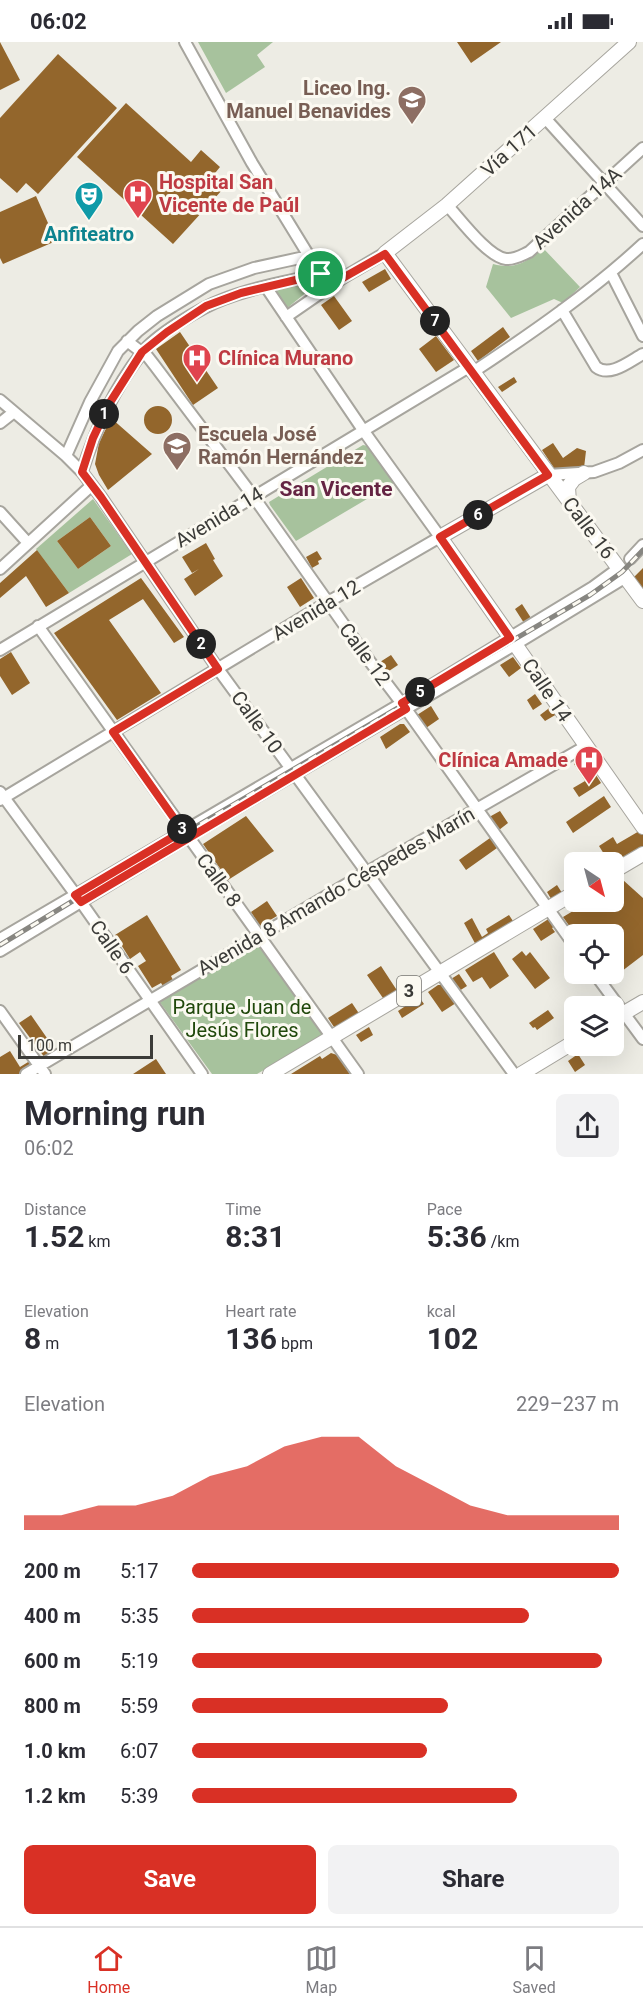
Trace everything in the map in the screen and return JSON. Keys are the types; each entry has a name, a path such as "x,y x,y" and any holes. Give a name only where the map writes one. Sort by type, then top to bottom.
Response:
{"main road":[{"name":"Vía 171","path":"385,254 447,205 629,42"},
{"name":"Calle 16","path":"385,254 643,600"},
{"path":"570,502 568,487 574,479 584,473"},
{"name":"Avenida 12","path":"440,537 548,475"},
{"name":"Calle 14","path":"440,537 643,827"},
{"path":"624,865 643,854"},
{"path":"548,909 564,899"},
{"name":"3","path":"270,1074 548,909"},
{"path":"624,1013 643,1002"},
{"path":"521,1074 564,1048"}],"street":[{"path":"185,42 252,163 309,256 321,274 329,278 341,279"},
{"path":"545,118 643,226"},
{"name":"Avenida 14A","path":"447,205 498,257 507,259 518,257 529,252 643,148"},
{"name":"Avenida 14","path":"0,650 363,430 471,370 562,310 611,273 643,244"},
{"path":"286,317 341,279 385,254"},
{"path":"66,456 90,402 118,351 157,316 209,284 254,268 309,256"},
{"path":"611,273 643,336"},
{"path":"82,472 93,438 109,404 142,352 206,306 241,293 321,274"},
{"name":"Calle 14","path":"266,287 363,430 440,537"},
{"path":"562,310 596,367 602,372 609,372 643,354"},
{"name":"Calle 12","path":"128,340 155,366 253,496 564,931"},
{"name":"Calle 10","path":"0,400 66,456 92,485 218,669 514,1074"},
{"path":"0,423 14,412"},
{"name":"Avenida 12","path":"548,475 605,469 643,450"},
{"path":"0,569 92,485"},
{"path":"0,512 28,543"},
{"name":"Avenida 12","path":"1,796 440,537"},
{"path":"630,559 643,545"},
{"path":"0,939 78,898 513,641 622,573"},
{"name":"Calle 8","path":"38,626 358,1074"},
{"name":"Avenida 8 Amando Céspedes Marín","path":"26,1074 43,1070 150,1001 259,936 586,747"},
{"name":"Calle 6","path":"1,796 78,898 202,1074"},
{"path":"0,951 78,898"},
{"path":"0,1011 43,1070"},
{"path":"624,1021 643,1039"}],"green space":[{"path":"198,42 273,42 257,55 265,67 226,93"},
{"path":"543,248 580,287 563,303 554,299 511,318 486,287 493,264 508,266 520,264"},
{"path":"319,282 286,309 275,291"},
{"path":"363,445 368,446 394,483 296,541 269,502"},
{"path":"93,499 132,554 69,593 36,549","holes":["90,517 111,546 78,569 57,541"]},
{"name":"Parque Juan de Jesús Flores","path":"258,942 324,1035 257,1074 212,1074 159,1001"}],"building":[{"path":"0,42 20,80 0,90"},
{"path":"457,42 501,42 471,63"},
{"path":"58,54 117,108 38,194 26,183 17,193 0,178 0,118"},
{"path":"126,103 191,162 201,150 220,167 211,178 223,189 173,244 77,157"},
{"path":"36,196 56,241 3,264 0,258 0,212"},
{"path":"385,269 391,279 369,292 362,282"},
{"path":"334,296 352,321 339,330 321,305"},
{"path":"503,327 510,337 478,361 471,351"},
{"path":"180,332 218,388 193,405 156,349"},
{"path":"436,336 454,360 436,372 419,349"},
{"path":"514,377 517,382 502,392 498,387"},
{"path":"158,406 168,410 172,420 168,430 158,434 148,430 144,420 148,410"},
{"path":"111,418 152,454 108,490 95,464 99,443"},
{"path":"553,443 563,458 577,448 586,451 584,468 561,470 554,468 542,450"},
{"path":"90,517 111,546 78,569 57,541"},
{"path":"206,543 223,576 195,596 184,579 199,569 192,573 182,557"},
{"path":"37,550 69,593 46,607 26,576 0,598 0,583"},
{"path":"317,551 322,559 312,568 306,557"},
{"path":"643,568 643,589 634,577"},
{"path":"141,578 184,637 174,643 143,599 109,620 161,693 117,720 54,633"},
{"path":"301,578 314,598 300,607 287,587"},
{"path":"522,604 531,618 524,623 515,609"},
{"path":"11,652 30,683 12,695 0,676 0,659"},
{"path":"391,655 398,665 386,673 380,662"},
{"path":"513,657 521,668 509,677 500,665"},
{"path":"535,694 542,704 533,710 527,700"},
{"path":"431,706 439,719 426,728 417,715"},
{"path":"552,706 557,714 545,721 540,715"},
{"path":"400,724 404,724 410,732 386,749 380,737"},
{"path":"585,757 601,783 579,797 573,788 585,781 574,764"},
{"path":"604,796 611,807 573,833 566,822"},
{"path":"500,811 508,823 499,830 491,816"},
{"path":"246,816 274,851 228,880 203,844"},
{"path":"641,830 643,834 643,846 624,858 624,852 603,852 599,846 613,837 617,844"},
{"path":"490,838 497,848 466,870 459,860"},
{"path":"624,881 643,898 643,955 624,970 624,924 568,924 563,917 571,912 624,912"},
{"path":"557,885 564,896 553,902 547,892"},
{"path":"267,901 277,916 260,926 251,912"},
{"path":"147,915 181,970 171,976 173,980 163,986 161,983 152,988 138,966 146,961 140,952 130,959 115,935"},
{"path":"509,915 515,924 477,947 464,923 472,918 482,937 488,933 486,929"},
{"path":"550,918 555,926 552,928 555,932 541,941 533,929"},
{"path":"522,951 526,956 530,952 550,978 535,989 512,959"},
{"path":"494,952 509,976 490,989 482,977 473,982 465,970"},
{"path":"381,966 398,992 385,1001 367,975"},
{"path":"459,974 467,986 459,991 451,979"},
{"path":"438,985 444,985 456,1003 442,1012 428,992"},
{"path":"419,997 424,1004 402,1018 398,1011"},
{"path":"352,1003 360,1015 340,1028 334,1027 328,1018"},
{"path":"548,1010 554,1018 537,1030 533,1028 529,1023"},
{"path":"31,1015 56,1051 45,1058 19,1023"},
{"path":"369,1027 373,1035 361,1042 356,1035"},
{"path":"10,1051 20,1067 33,1059 34,1065 19,1074 0,1074 0,1057"},
{"path":"331,1053 337,1055 350,1074 291,1074 320,1056 322,1059"},
{"path":"579,1056 585,1065 575,1072 568,1061"},
{"path":"156,1059 166,1074 133,1074"}],"railway":[{"path":"0,945 185,833 590,595 622,572 643,550"}],"place":[{"name":"Liceo Ing. Manuel Benavides","path":"412,126"},
{"name":"Hospital San Vicente de Paúl","path":"138,220"},
{"name":"Anfiteatro","path":"89,222"},
{"name":"Clínica Murano","path":"197,384"},
{"name":"Escuela José Ramón Hernández","path":"177,472"},
{"name":"Clínica Amade","path":"589,786"}],"district":[{"name":"San Vicente","path":"336,489"}],"route":[{"path":"385,254 548,475 440,537 510,638 402,703 406,709 81,902 75,895 183,831 113,732 218,669 82,472 93,438 109,404 142,352 167,332 206,306 223,299 321,274 329,278 341,279 385,254"}]}
